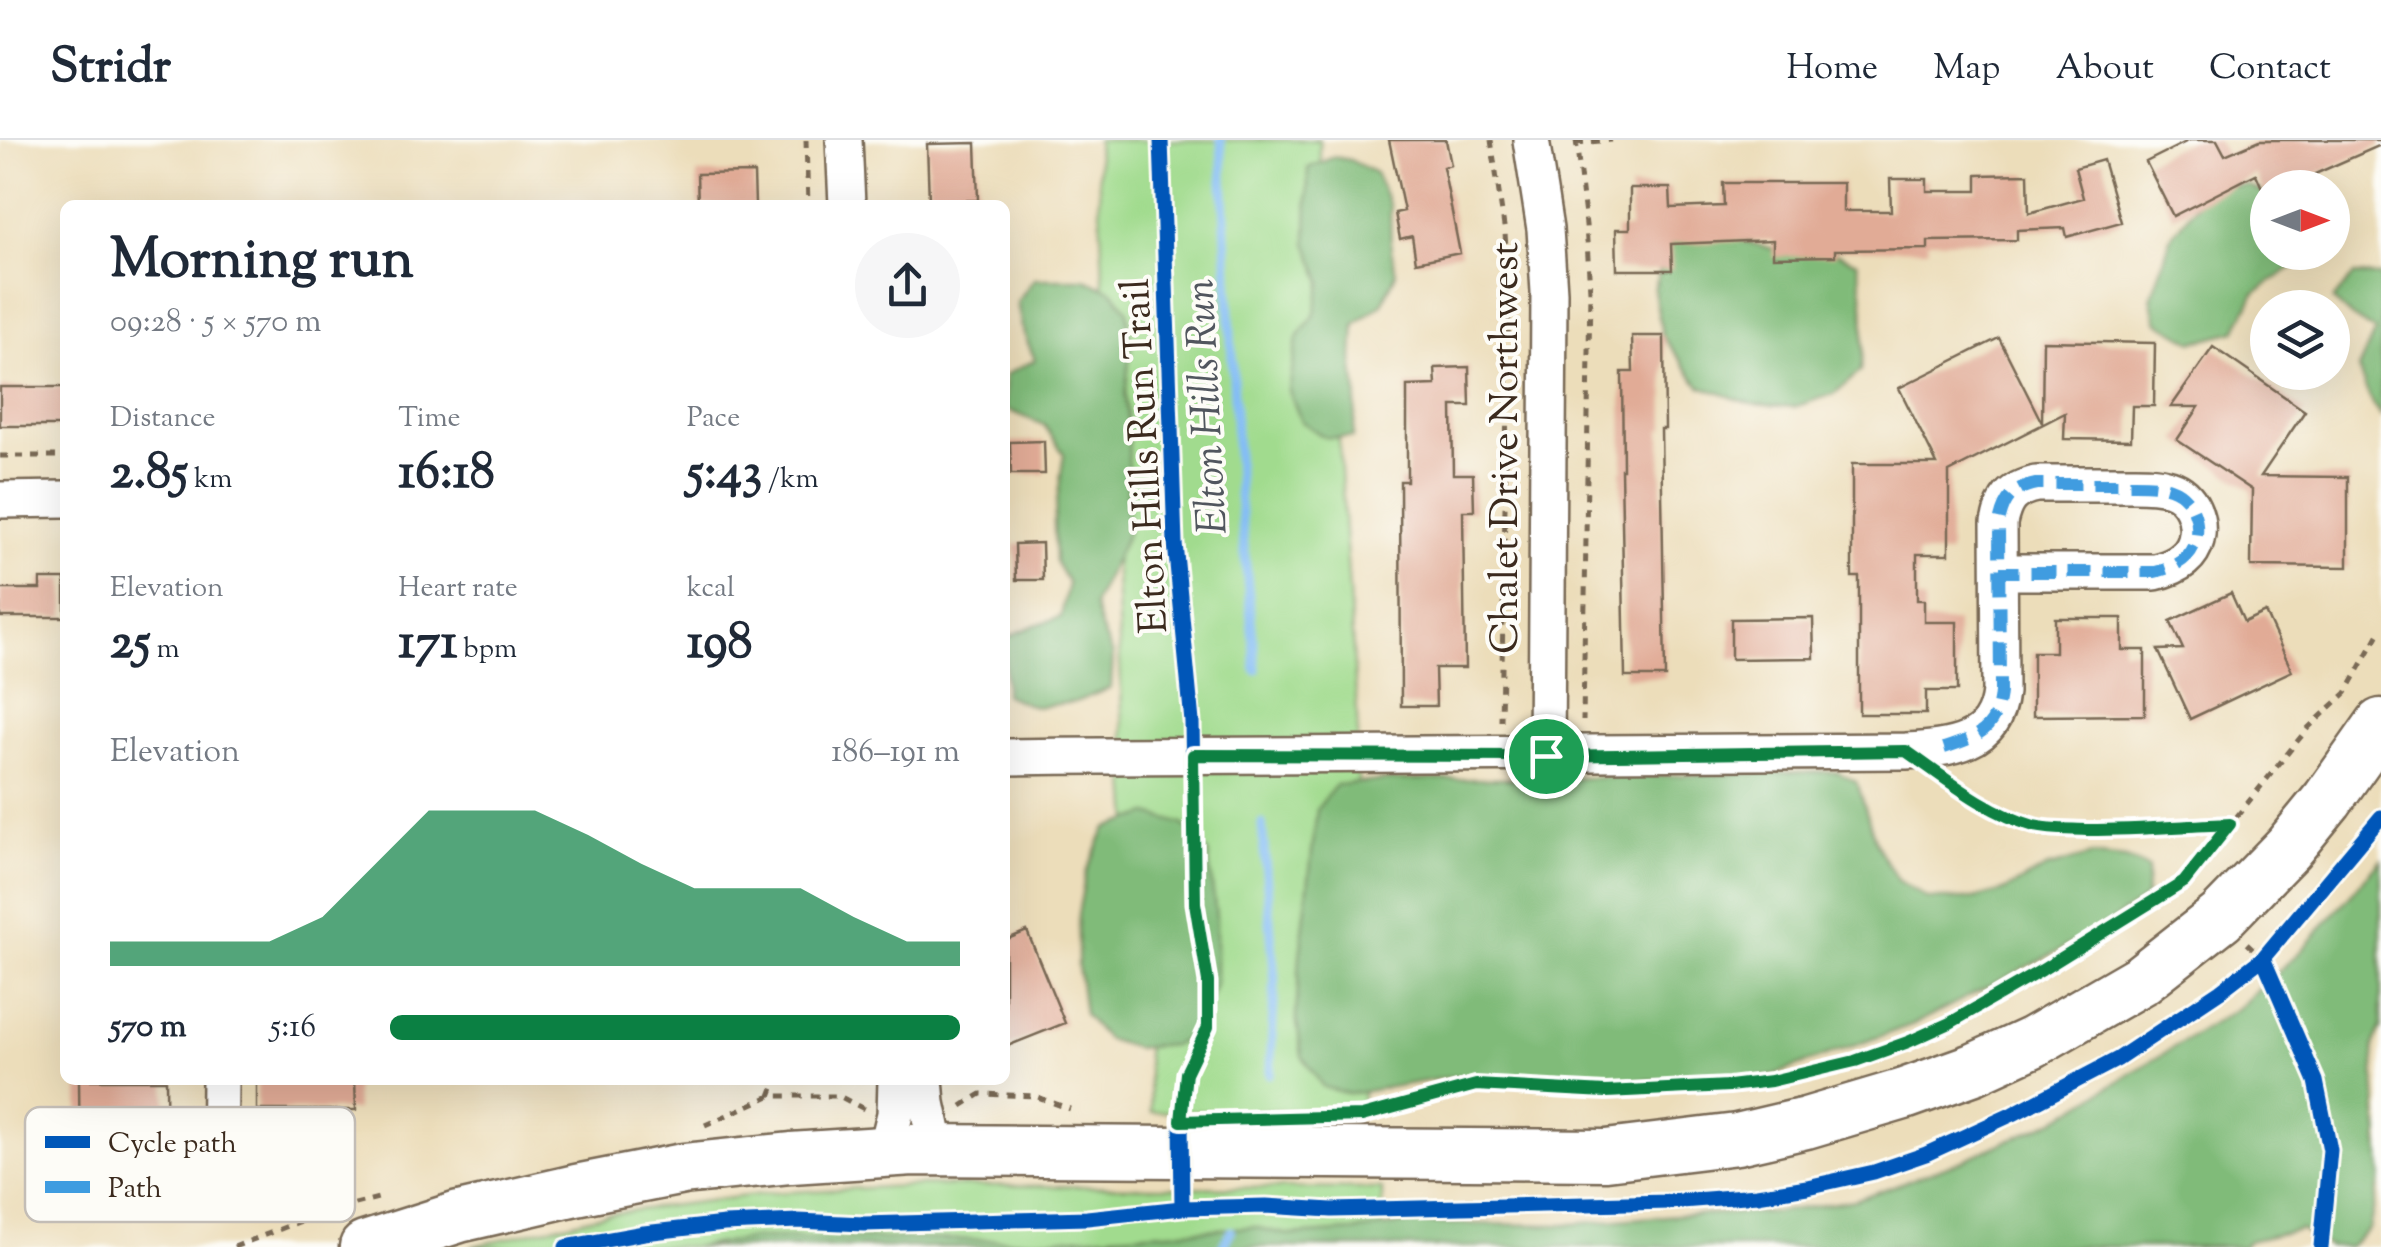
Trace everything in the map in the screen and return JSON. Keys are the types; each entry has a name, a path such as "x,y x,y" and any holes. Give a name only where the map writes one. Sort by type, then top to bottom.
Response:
{"main road":[{"path":"365,1247 459,1216 880,1133 1606,1155 1737,1139 1806,1123 1974,1069 2033,1042 2142,979 2221,917 2288,848 2381,724"}],"street":[{"path":"844,140 846,200"},
{"name":"Chalet Drive Northwest","path":"1531,140 1545,229 1549,292 1546,756"},
{"path":"1010,757 1546,756 1944,748 1982,733 1998,712 2000,524 2002,507 2008,498 2025,486 2155,484 2180,492 2188,498 2194,512 2197,533 2192,548 2169,569 2000,572"},
{"path":"0,500 60,499"},
{"path":"880,1133 895,1114 896,1085"},
{"path":"925,1085 927,1103 944,1132"}],"path":[{"path":"806,140 808,200"},
{"path":"1491,140 1505,233 1509,293 1501,720"},
{"path":"1584,720 1590,291 1576,142 1612,140"},
{"path":"0,456 60,456"},
{"path":"1362,1116 1476,1085 1606,1092 1771,1081 1855,1061 1950,1023 2184,882 2308,728 2346,693 2381,630"},
{"path":"1906,751 1972,796 2035,826 2115,830 2230,824"},
{"path":"2249,969 2275,944"},
{"path":"2263,958 2270,974"},
{"path":"774,1085 770,1096 840,1096 880,1133"},
{"path":"944,1132 981,1094 1035,1096 1071,1110"}],"green space":[{"path":"1097,140 1319,140 1357,711 1363,1110 1151,1112 1122,711"},
{"path":"1334,157 1350,160 1375,173 1390,206 1396,273 1382,304 1355,324 1357,394 1353,438 1324,437 1301,421 1289,391 1297,339 1314,316 1322,281 1307,243 1308,168"},
{"path":"2250,186 2250,270 2288,270 2259,290 2250,290 2250,303 2236,331 2193,342 2157,321 2151,298 2172,235 2211,187"},
{"path":"1688,227 1793,254 1828,250 1857,262 1864,316 1861,371 1834,394 1794,407 1751,404 1700,386 1662,335 1654,290 1666,250"},
{"path":"2354,275 2381,276 2381,416 2358,369 2375,331 2350,315 2350,290 2341,290"},
{"path":"1034,279 1085,279 1113,291 1127,310 1131,347 1125,396 1129,435 1127,534 1094,604 1113,655 1111,688 1075,702 1034,707 1010,697 1010,636 1061,617 1068,583 1055,561 1054,521 1064,454 1044,425 1010,411 1010,372 1035,360 1022,329 1017,302"},
{"path":"1838,772 1857,782 1876,843 1897,880 1928,899 1974,899 2004,891 2046,868 2092,855 2126,859 2148,868 2146,897 2058,951 1914,1024 1768,1077 1629,1081 1457,1076 1349,1094 1323,1087 1302,1056 1296,1016 1317,809 1336,785 1388,780"},
{"path":"1149,814 1183,824 1208,853 1216,916 1216,981 1200,1033 1173,1045 1135,1048 1106,1039 1084,1014 1078,966 1078,914 1086,872 1106,828"},
{"path":"2381,860 2381,1026 2373,1047 2381,1175 2369,1229 2349,1247 2329,1247 2301,1229 2249,1241 2242,1247 694,1247 757,1238 1026,1240 1254,1227 1290,1235 1413,1223 1560,1225 1676,1215 1777,1212 1855,1200 1964,1160 2055,1120 2238,1008 2301,951"},
{"path":"922,1185 1382,1189 1382,1247 470,1247 606,1214 770,1193"}],"building":[{"path":"1389,140 1446,140 1451,165 1443,167 1460,253 1416,262 1412,236 1400,239 1395,213 1404,211"},
{"path":"2190,140 2217,140 2225,155 2260,140 2381,140 2381,145 2324,170 2250,170 2250,177 2173,216 2146,162"},
{"path":"976,143 978,200 929,200 927,144"},
{"path":"2103,160 2121,222 2067,237 2065,228 2017,230 2017,240 1928,241 1928,249 1835,250 1835,256 1773,257 1773,240 1671,244 1672,270 1617,270 1616,229 1630,229 1630,188 1670,188 1671,208 1724,206 1723,183 1843,183 1843,211 1891,211 1890,179 1927,179 1927,191 1977,191 1977,175 2028,174 2029,213 2083,198 2075,168"},
{"path":"754,173 755,200 698,200 697,174"},
{"path":"1632,336 1664,336 1665,429 1661,429 1665,677 1625,677 1622,372 1633,372"},
{"path":"1999,338 2042,423 2043,341 2155,343 2154,406 2132,406 2131,440 2064,439 2065,413 1949,472 1949,554 1917,554 1917,600 1924,600 1924,622 1957,622 1957,691 1926,691 1926,714 1859,714 1859,577 1852,577 1852,464 1937,464 1899,388"},
{"path":"2213,347 2250,373 2250,390 2275,390 2305,411 2261,476 2348,477 2348,567 2251,566 2252,490 2177,440 2199,407 2171,407"},
{"path":"1469,367 1470,406 1452,406 1453,474 1473,474 1474,511 1463,511 1465,668 1435,668 1436,706 1401,706 1400,481 1407,481 1407,386 1436,385 1435,368"},
{"path":"0,387 60,387 60,426 0,426"},
{"path":"1044,441 1045,474 1011,474 1010,442"},
{"path":"1042,543 1043,580 1016,580 1015,544"},
{"path":"40,579 60,579 60,617 0,617 0,589 40,589"},
{"path":"2231,593 2244,622 2265,612 2292,671 2190,719 2158,650 2183,649 2170,621"},
{"path":"1813,618 1814,658 1731,659 1731,619"},
{"path":"2055,618 2122,618 2122,650 2145,650 2145,715 2033,716 2033,652 2055,652"},
{"path":"1027,931 1065,1023 1010,1045 1010,938"},
{"path":"79,1085 166,1085 166,1107 79,1107"},
{"path":"257,1085 355,1085 356,1110 257,1107"}],"waterway":[{"name":"Elton Hills Run","path":"1221,140 1239,494 1256,670"},
{"name":"Elton Hills Run","path":"1262,824 1275,981 1270,1074"},
{"name":"Elton Hills Run","path":"1222,1247 1231,1231"}],"marked path":[{"path":"1944,748 1984,730 1998,705 1999,523 2006,502 2015,492 2036,484 2159,485 2184,496 2196,516 2196,540 2190,553 2162,570 2000,572"}],"cycle path":[{"name":"Elton Hills Run Trail","path":"1161,140 1175,543 1192,722 1195,903 1208,982 1208,1027 1186,1073 1181,1121 1182,1208"},
{"path":"566,1247 724,1224 1087,1218 1182,1208 1266,1206 1332,1210 1669,1202 1757,1195 1874,1172 1926,1154 2013,1114 2118,1059 2220,991 2263,958 2381,817"},
{"path":"2263,958 2316,1081 2330,1150 2321,1247"},
{"path":"1181,1121 1361,1116"}],"route":[{"path":"1906,751 1972,796 2035,826 2115,830 2230,824 2184,882 1950,1023 1855,1061 1771,1081 1729,1086 1606,1092 1476,1085 1362,1116 1181,1121 1186,1073 1208,1027 1208,982 1195,903 1193,755 1546,756 1906,751"}]}
